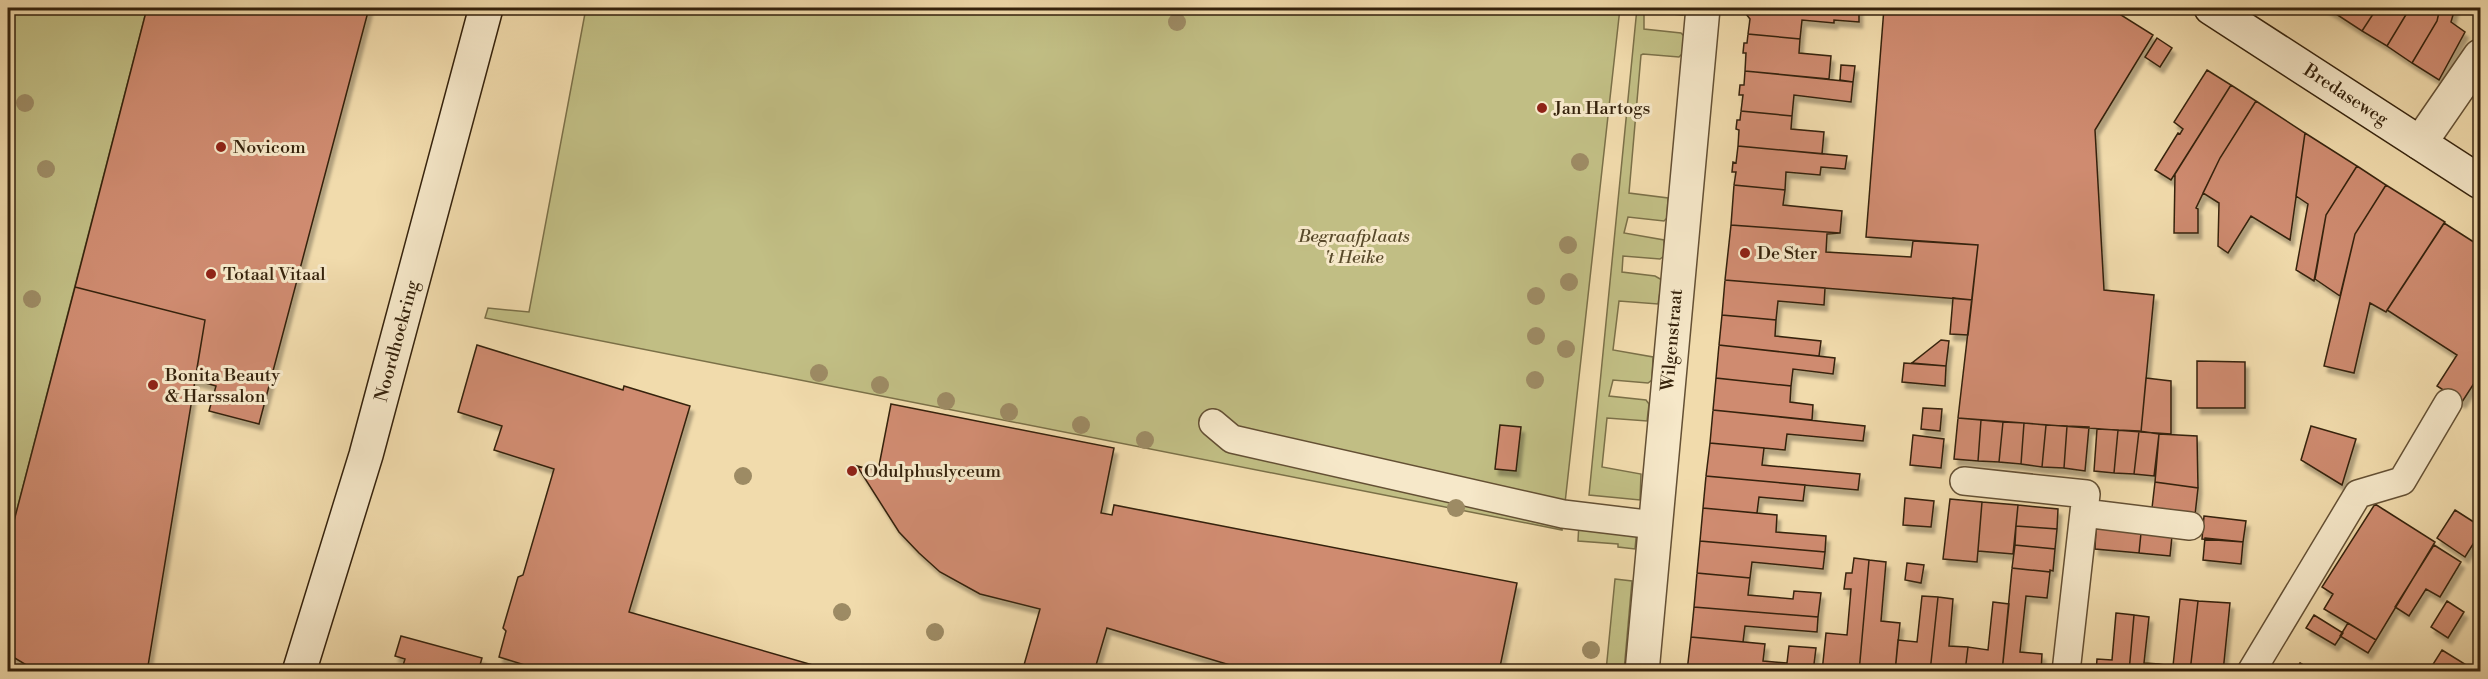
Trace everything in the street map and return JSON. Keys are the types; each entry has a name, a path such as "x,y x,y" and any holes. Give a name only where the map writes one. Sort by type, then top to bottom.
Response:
{"street":[{"name":"Noordhoekring","path":"298,672 366,455 486,8"},
{"name":"Wilgenstraat","path":"1642,672 1703,8"},
{"name":"Bredaseweg","path":"2211,8 2481,182"},
{"path":"2420,143 2481,56"}],"lane":[{"path":"2252,672 2358,494 2402,481 2448,403"},
{"path":"1213,423 1232,439 1563,514 1655,525"},
{"path":"1964,481 2086,494 2066,672"},
{"path":"2084,513 2190,526"}],"green space":[{"path":"8,8 147,8 8,544"},
{"name":"Begraafplaats 't Heike","path":"586,8 1620,8 1562,530 485,318 488,308 529,312"},
{"path":"1637,8 1687,8 1683,15 1647,12 1644,14 1644,29 1681,33 1684,36 1683,53 1679,57 1641,55 1629,193 1668,198 1667,218 1664,221 1628,217 1624,233 1664,240 1664,256 1660,259 1623,256 1622,272 1655,276 1662,280 1658,304 1619,301 1613,350 1653,357 1652,380 1648,383 1613,380 1609,396 1646,400 1649,404 1647,421 1607,418 1602,467 1641,474 1640,500 1589,495"},
{"path":"1579,522 1637,528 1635,549 1618,547 1618,544 1578,541"},
{"path":"1615,579 1632,581 1624,671 1606,671"}],"building":[{"name":"Novicom","path":"147,8 369,8 259,424 209,411 216,386 195,380 205,320 75,287"},
{"path":"1750,8 1859,8 1859,22 1834,20 1834,23 1802,20 1800,39 1748,34 1750,19 1746,14"},
{"path":"1884,8 2110,8 2153,35 2095,130 2104,290 2154,295 2141,432 1958,418 1978,245 1866,237"},
{"path":"2326,8 2340,8 2336,14"},
{"path":"2340,8 2377,8 2362,31 2336,14"},
{"path":"2377,8 2410,8 2387,46 2362,31"},
{"path":"2410,8 2440,8 2437,21 2412,63 2387,46"},
{"path":"2440,8 2455,8 2451,22 2465,32 2439,80 2412,63 2437,21"},
{"path":"1748,34 1800,39 1799,53 1831,56 1829,79 1745,71 1746,53 1743,53"},
{"path":"2157,38 2172,48 2160,67 2145,57"},
{"path":"1841,65 1855,66 1853,82 1840,80"},
{"path":"2207,70 2231,85 2171,180 2155,170 2178,133 2180,134 2183,129 2174,122"},
{"path":"1745,71 1853,82 1851,102 1794,95 1792,116 1741,111 1743,95 1739,95 1740,85 1744,85"},
{"path":"2231,85 2256,101 2220,158 2196,208 2198,209 2198,233 2174,233 2175,174"},
{"path":"2256,101 2305,133 2290,240 2251,216 2228,253 2218,246 2219,203 2203,193 2220,158"},
{"path":"1741,111 1792,116 1791,129 1824,132 1822,154 1738,146 1739,130 1736,129"},
{"path":"2305,133 2357,166 2326,215 2314,281 2296,270 2308,204 2296,196"},
{"path":"1738,146 1847,156 1845,169 1821,167 1820,175 1786,172 1785,190 1734,185 1736,172 1732,172 1733,162 1736,163"},
{"path":"2357,166 2386,185 2355,234 2340,296 2315,279 2326,215"},
{"path":"1734,185 1785,190 1783,205 1842,211 1840,233 1731,225"},
{"path":"2386,185 2445,222 2386,312 2370,303 2354,373 2324,366 2355,234"},
{"path":"2444,223 2480,246 2480,374 2462,402 2437,386 2457,355 2387,310"},
{"path":"1731,225 1840,233 1827,234 1826,252 1911,257 1913,241 1978,245 1972,300 1725,280"},
{"path":"1725,280 1825,288 1824,305 1778,301 1776,320 1722,315"},
{"path":"75,287 205,320 147,672 38,672 8,654 8,544"},
{"path":"1953,298 1972,300 1968,335 1950,334"},
{"path":"1722,315 1776,320 1775,336 1821,341 1819,356 1719,345"},
{"path":"1941,340 1949,341 1946,366 1912,363"},
{"path":"477,345 623,390 624,386 690,406 629,612 837,672 547,672 499,657 506,631 503,628 518,577 523,575 554,469 494,450 502,426 458,412"},
{"path":"1719,345 1835,358 1833,374 1793,369 1791,386 1716,378"},
{"path":"2197,361 2245,362 2245,408 2197,408"},
{"path":"1904,363 1946,366 1945,386 1902,382"},
{"path":"1716,378 1791,386 1790,402 1813,405 1812,420 1713,410"},
{"path":"2146,378 2171,381 2171,434 2141,432"},
{"path":"891,404 1114,448 1101,513 1112,515 1114,505 1517,583 1499,672 1253,672 1107,628 1094,672 1022,672 1040,609 980,594 940,572 899,532 857,466 878,471"},
{"path":"1923,408 1942,409 1940,431 1921,429"},
{"path":"1713,410 1865,426 1863,441 1787,434 1785,450 1710,443"},
{"path":"1958,418 1981,420 1978,461 1954,459"},
{"path":"1981,420 2003,422 1999,462 1978,461"},
{"path":"2003,422 2024,423 2021,464 1999,462"},
{"path":"2024,423 2046,425 2042,467 2021,464"},
{"path":"1500,425 1521,427 1516,471 1495,469"},
{"path":"2046,425 2067,426 2064,468 2042,467"},
{"path":"2067,426 2089,427 2085,471 2064,468"},
{"path":"2311,426 2356,439 2342,485 2301,460"},
{"path":"2097,429 2118,430 2114,473 2094,471"},
{"path":"2118,430 2139,431 2134,474 2114,473"},
{"path":"2139,431 2159,434 2154,476 2134,474"},
{"path":"2159,434 2197,436 2198,488 2155,482"},
{"path":"1913,435 1944,439 1941,468 1910,465"},
{"path":"1710,443 1764,448 1762,465 1860,474 1858,490 1706,476"},
{"path":"1706,476 1805,485 1803,501 1759,497 1757,513 1703,508"},
{"path":"2155,482 2198,488 2195,515 2152,508"},
{"path":"1905,498 1934,501 1931,527 1903,525"},
{"path":"1950,499 1982,502 1977,562 1943,559"},
{"path":"1982,502 2018,505 2013,554 1978,551"},
{"path":"2375,504 2435,542 2376,640 2324,609 2333,594 2322,587"},
{"path":"2018,505 2058,509 2057,529 2016,526"},
{"path":"1703,508 1777,515 1776,532 1826,536 1825,552 1700,541"},
{"path":"2455,510 2480,526 2480,533 2465,557 2437,538"},
{"path":"2204,516 2246,521 2243,542 2202,539"},
{"path":"2016,526 2057,529 2055,549 2015,545"},
{"path":"2096,528 2141,533 2139,553 2095,549"},
{"path":"2141,533 2172,536 2170,556 2139,553"},
{"path":"2205,538 2243,542 2241,564 2203,560"},
{"path":"1700,541 1825,552 1823,569 1752,562 1750,578 1697,573"},
{"path":"2015,545 2055,549 2053,571 2012,568"},
{"path":"2434,545 2461,562 2440,597 2426,589 2409,616 2395,607"},
{"path":"1854,558 1869,560 1859,672 1822,672 1826,633 1847,635 1851,589 1844,589 1846,573 1852,573"},
{"path":"1869,560 1886,562 1881,621 1900,623 1895,672 1859,672"},
{"path":"1907,563 1924,565 1921,583 1905,580"},
{"path":"2012,568 2050,572 2047,598 2026,596 2020,652 2042,654 2041,672 2002,672"},
{"path":"1697,573 1750,578 1748,595 1793,599 1794,591 1821,593 1818,617 1694,607"},
{"path":"1922,596 1938,597 1930,672 1895,672 1898,640 1917,642"},
{"path":"1938,597 1953,599 1949,646 1968,647 1965,672 1930,672"},
{"path":"2180,599 2198,601 2190,672 2159,672 2159,664 2173,666"},
{"path":"2198,601 2230,603 2223,672 2190,672"},
{"path":"2447,601 2464,612 2448,638 2431,627"},
{"path":"1993,602 2009,604 2002,672 1965,672 1968,647 1988,650"},
{"path":"1694,607 1818,617 1817,632 1745,626 1743,642 1691,637"},
{"path":"2116,613 2134,615 2129,672 2096,672 2097,659 2112,660"},
{"path":"2134,615 2149,617 2144,663 2159,664 2159,672 2129,672"},
{"path":"2314,615 2343,633 2335,645 2306,628"},
{"path":"2348,623 2376,640 2368,653 2340,636"},
{"path":"401,636 482,658 478,672 401,672 405,659 395,656"},
{"path":"1691,637 1765,644 1763,661 1787,663 1789,646 1816,648 1813,672 1687,671"},
{"path":"2442,650 2468,666 2465,672 2434,672 2430,669"},
{"path":"2300,663 2315,672 2295,672"}],"place":[{"name":"Jan Hartogs","path":"1542,108"},
{"name":"Novicom","path":"221,147"},
{"name":"De Ster","path":"1745,253"},
{"name":"Totaal Vitaal","path":"211,274"},
{"name":"Bonita Beauty & Harssalon","path":"153,385"},
{"name":"Odulphuslyceum","path":"852,471"}]}
